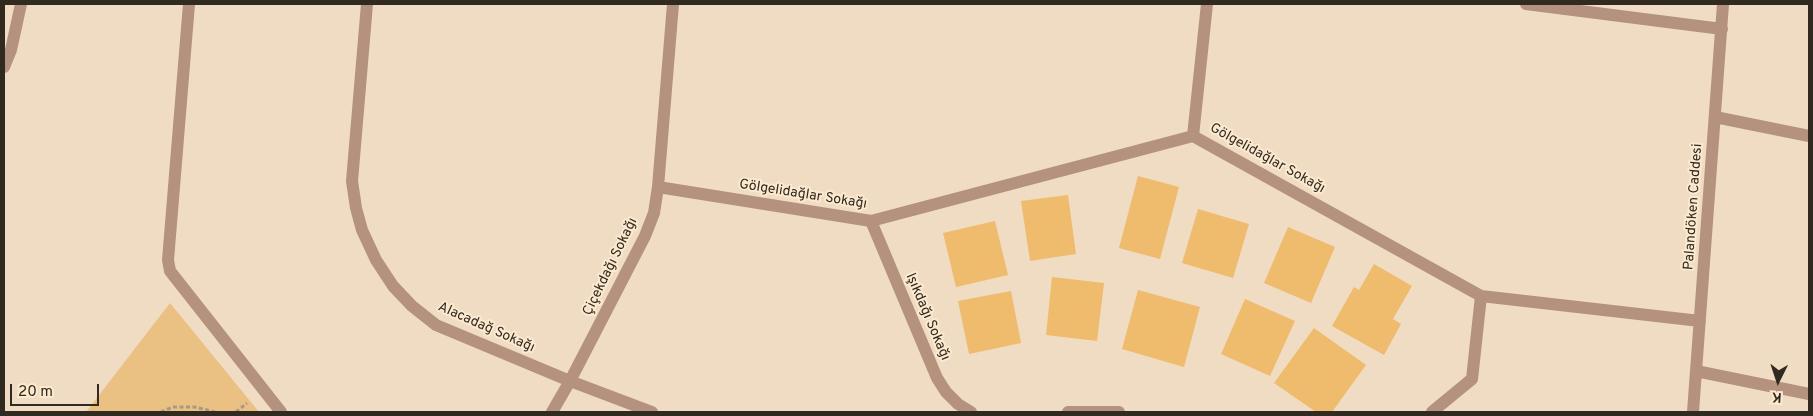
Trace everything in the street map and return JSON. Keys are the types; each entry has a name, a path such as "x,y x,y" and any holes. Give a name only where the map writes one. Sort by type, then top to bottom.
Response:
{"street":[{"path":"4,67 11,50 21,4"},
{"path":"189,4 168,260 170,271 281,412"},
{"name":"Alacadağ Sokağı","path":"367,4 352,181 362,230 376,260 393,286 412,306 436,324 570,381 652,412"},
{"name":"Çiçekdağı Sokağı","path":"552,412 645,236 654,213 658,186 673,4"},
{"path":"1193,136 1207,4"},
{"path":"1526,4 1722,29"},
{"name":"Palandöken Caddesi","path":"1694,412 1723,4"},
{"path":"1715,117 1809,136"},
{"name":"Gölgelidağlar Sokağı","path":"658,186 871,221 1193,136 1481,296 1700,321"},
{"name":"Işıkdağı Sokağı","path":"871,221 937,378 946,392 958,404 971,412"},
{"path":"1432,412 1472,379 1481,296"},
{"path":"1696,372 1809,394"},
{"path":"1068,412 1119,412"}],"path":[{"path":"161,412 173,407 195,407 215,412"}],"shaded area":[{"path":"170,303 259,412 86,412"}],"building":[{"path":"1138,176 1179,187 1160,259 1119,248"},
{"path":"1068,195 1076,254 1030,261 1021,201"},
{"path":"1198,209 1249,224 1233,278 1182,263"},
{"path":"995,221 1008,275 956,287 943,233"},
{"path":"1288,227 1335,247 1311,303 1264,283"},
{"path":"1374,264 1412,286 1393,319 1401,324 1384,355 1332,326 1354,287 1359,290"},
{"path":"1052,277 1104,283 1097,341 1046,335"},
{"path":"1138,290 1200,307 1184,367 1122,349"},
{"path":"1011,291 1021,343 969,354 958,301"},
{"path":"1245,299 1295,321 1270,376 1221,354"},
{"path":"1314,328 1366,365 1332,412 1316,412 1274,383"}]}
